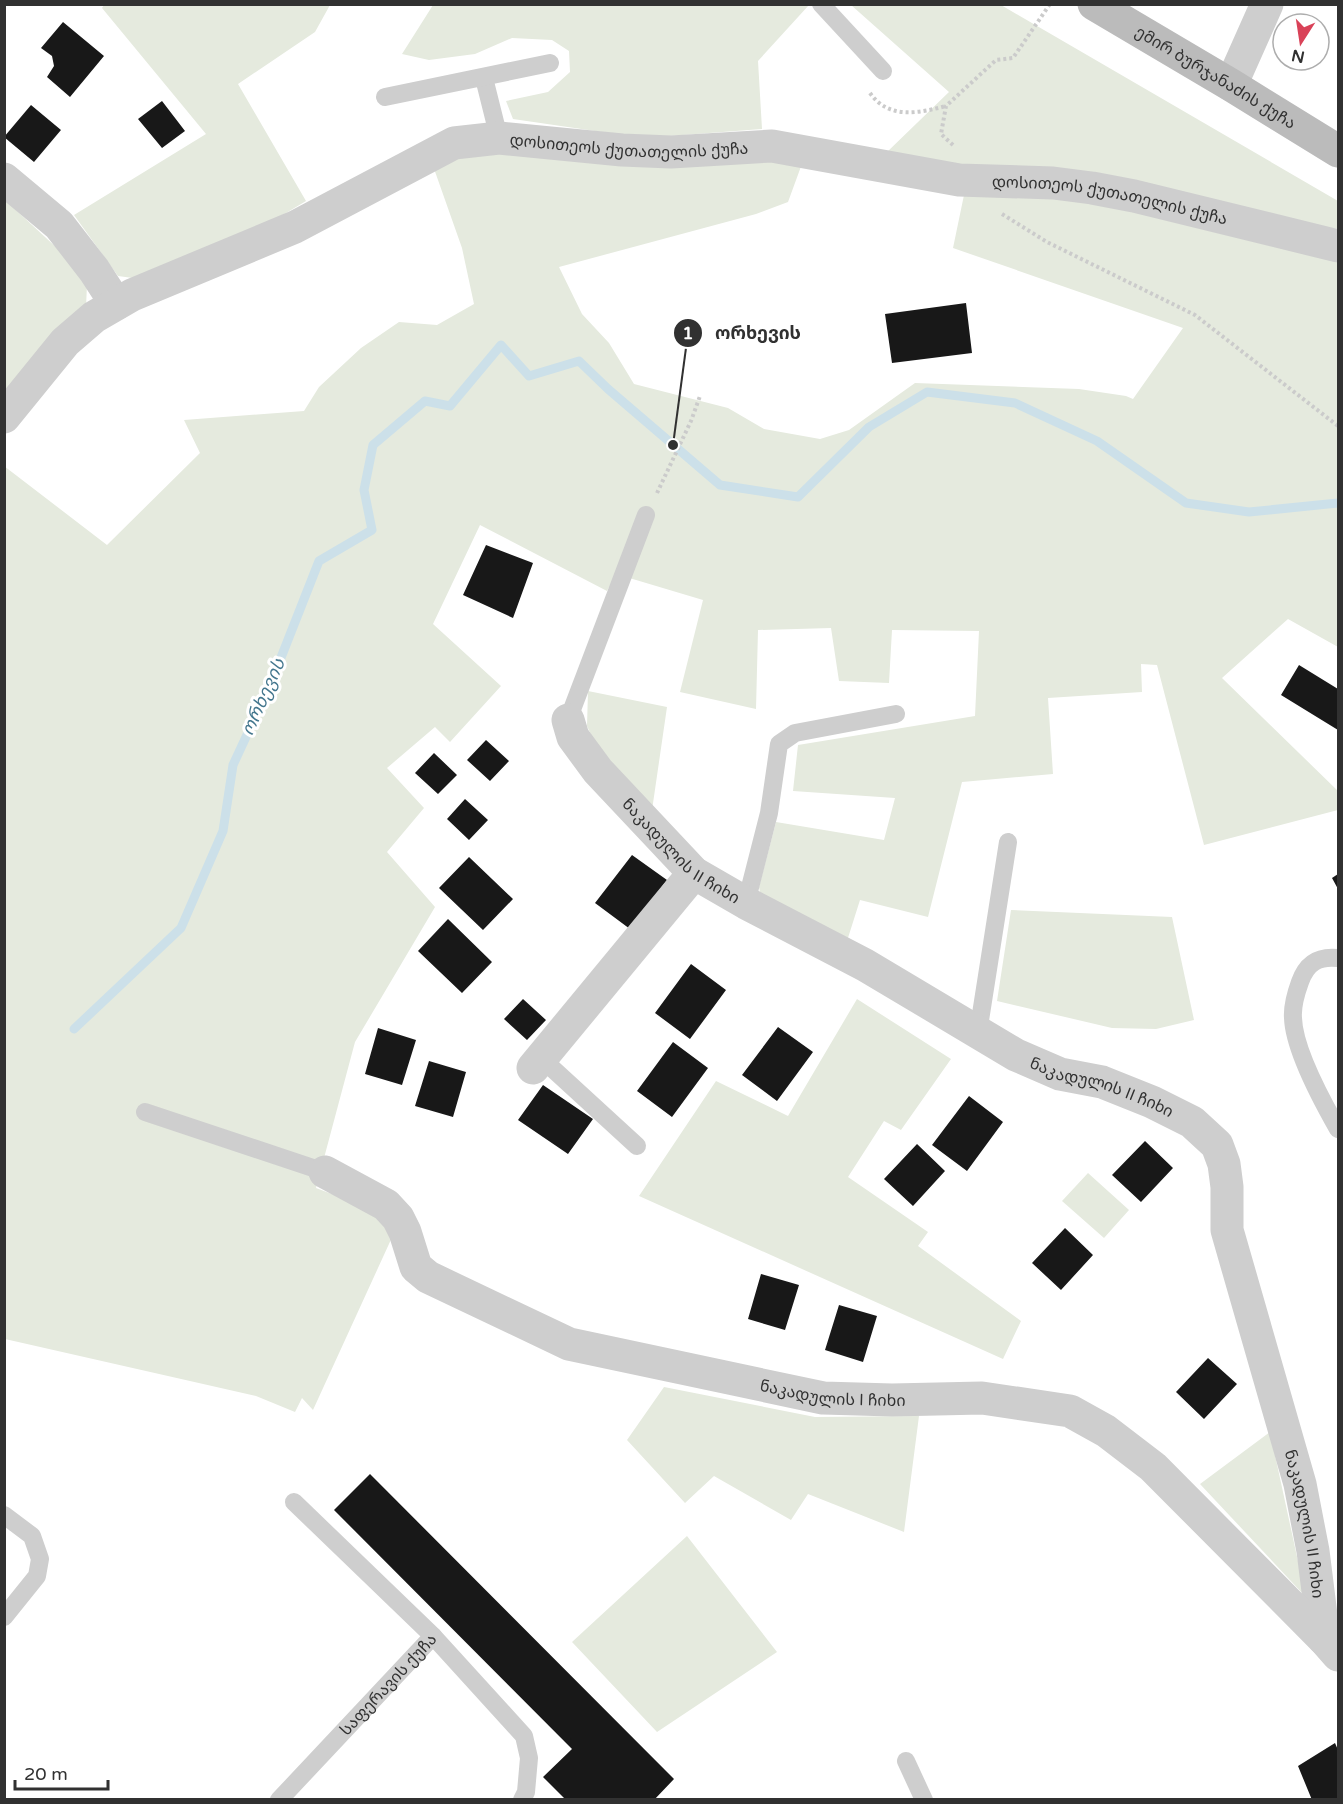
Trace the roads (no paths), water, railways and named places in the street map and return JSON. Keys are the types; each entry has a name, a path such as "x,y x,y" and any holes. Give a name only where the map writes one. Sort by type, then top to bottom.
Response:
{"street":[{"name":"ემირ ბურჯანაძის ქუჩა","path":"1094,4 1338,151"},
{"path":"1231,85 1267,4"},
{"name":"დოსითეოს ქუთათელის ქუჩა","path":"4,417 65,342 94,317 132,295 295,227 454,143 500,138 622,150 671,152 772,146 959,180 1053,183 1102,190 1338,246"},
{"path":"4,179 59,225 94,270 116,304"},
{"name":"ნაკადულის II ჩიხი","path":"568,720 573,736 598,771 694,873 865,965 1016,1055 1060,1074 1102,1082 1152,1102 1192,1122 1217,1145 1224,1164 1227,1187 1227,1230 1300,1484 1331,1647"},
{"path":"537,1063 694,873"},
{"name":"ნაკადულის I ჩიხი","path":"325,1172 386,1205 402,1225 416,1267 428,1277 569,1344 823,1398 892,1400 982,1398 1070,1411 1106,1431 1153,1467 1331,1647"}],"lane":[{"path":"821,4 883,71"},
{"path":"385,97 550,63"},
{"path":"484,78 500,138"},
{"path":"568,720 646,515"},
{"path":"746,903 769,813 779,744 795,733 896,714"},
{"path":"978,1033 1008,842"},
{"path":"1338,958 1324,957 1304,970 1295,995 1293,1019 1303,1058 1338,1129"},
{"path":"537,1063 637,1146"},
{"path":"145,1112 325,1172"},
{"path":"294,1502 433,1636"},
{"path":"4,1515 32,1536 40,1559 37,1576 4,1617"},
{"name":"საფერავის ქუჩა","path":"279,1800 433,1636 524,1736 530,1758 526,1792 522,1800"},
{"path":"906,1761 924,1800"}],"waterway":[{"name":"ორხევის","path":"74,1029 181,928 223,831 233,765 271,683 319,561 372,530 364,490 373,445 425,401 450,406 501,345 529,376 579,361 608,389 720,485 798,497 869,427 927,392 1015,403 1097,441 1186,503 1249,512 1338,503"}],"place":[{"name":"ორხევის","path":"673,445"}]}
